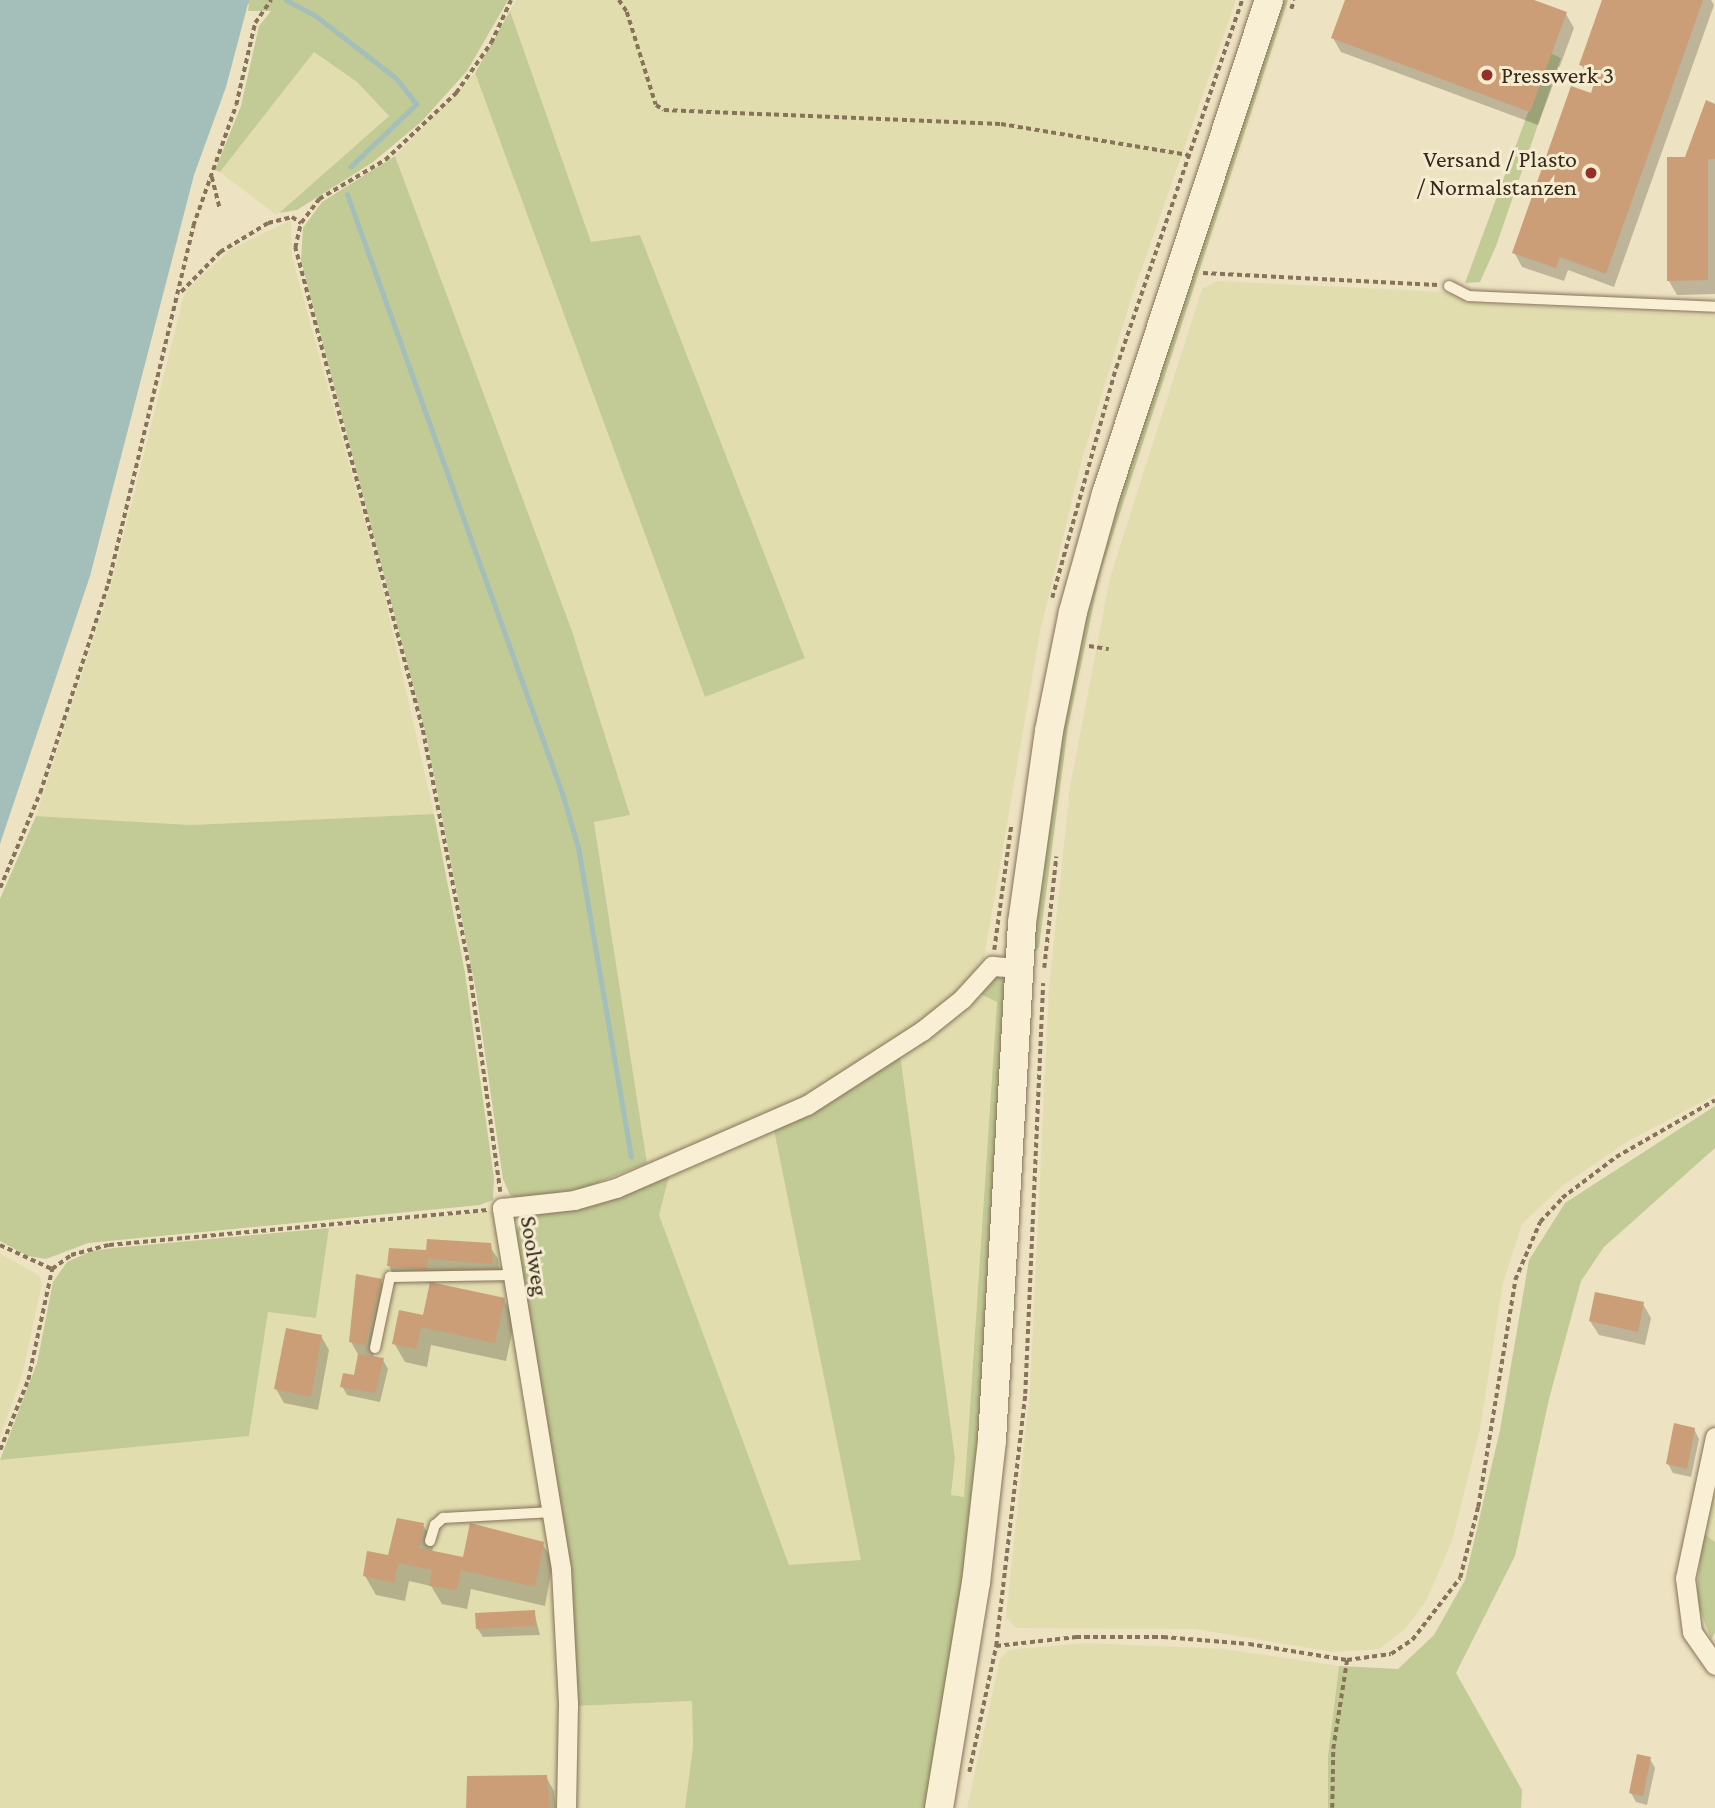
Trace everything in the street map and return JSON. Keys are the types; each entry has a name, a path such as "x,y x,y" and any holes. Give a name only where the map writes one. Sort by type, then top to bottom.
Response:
{"main road":[{"path":"939,1808 974,1596 992,1440 1019,968 1034,827 1073,612 1110,482 1279,6"}],"street":[{"name":"Soolweg","path":"566,1808 564,1622 553,1512 502,1208 574,1199 616,1188 807,1105 922,1031 962,999 992,966 1019,968"},
{"path":"1715,1437 1685,1578 1692,1632 1715,1665"}],"lane":[{"path":"1449,286 1469,296 1715,307"},
{"path":"375,1348 390,1277 513,1275"},
{"path":"430,1541 435,1525 443,1518 553,1512"}],"path":[{"path":"0,1450 28,1380 52,1269 71,1255 109,1245 502,1208 468,969 422,728 297,258 301,223 319,199 385,160 456,93 491,43 511,0"},
{"path":"619,0 656,105 664,110 1001,124 1188,155"},
{"path":"1279,6 1294,0"},
{"path":"0,888 40,793 108,583 179,294 193,226 244,80 254,23 270,1"},
{"path":"212,175 220,209"},
{"path":"179,294 220,251 268,223 292,217 301,223"},
{"path":"1198,286 1207,260"},
{"path":"1203,273 1449,286"},
{"path":"1086,659 1092,632"},
{"path":"1089,646 1109,649"},
{"path":"968,1782 996,1646 1025,1394 1043,970 1057,848"},
{"path":"996,1646 1076,1637 1163,1637 1249,1644 1347,1660 1391,1654 1412,1640 1460,1578 1478,1507 1515,1280 1539,1222 1562,1198 1616,1157 1715,1100"},
{"path":"0,1245 52,1269"},
{"path":"1332,1808 1334,1749 1347,1660"}],"shaded area":[{"path":"516,0 1236,0 1131,299 1082,459 1040,632 984,958 973,976 937,1010 811,1094 647,1163 594,821 630,815 572,631 395,156 475,73 705,697 805,657 640,235 591,243 510,11"},
{"path":"314,52 357,82 389,116 276,215 220,172"},
{"path":"291,220 292,257 381,580 434,814 191,825 36,816 111,585 185,291 231,249"},
{"path":"1217,281 1445,292 1467,303 1715,316 1715,1095 1630,1140 1562,1186 1522,1224 1503,1283 1480,1429 1452,1541 1426,1601 1405,1629 1379,1649 1333,1652 1195,1629 1016,1628 1006,1617 1030,1390 1049,988 1070,787 1110,578 1202,289"},
{"path":"978,993 997,1001 964,1497 951,1496 955,1458 900,1054"},
{"path":"770,1130 779,1137 862,1561 789,1566 659,1215 670,1173"},
{"path":"491,1211 497,1224 545,1482 559,1641 559,1808 0,1808 0,1460 249,1436 268,1312 316,1318 329,1228"},
{"path":"0,1254 39,1275 42,1283 22,1376 0,1436"},
{"path":"1715,1479 1715,1542 1703,1533"},
{"path":"1087,1643 1224,1649 1339,1666 1328,1756 1328,1808 967,1808 1000,1659 1009,1650"},
{"path":"692,1701 693,1746 685,1808 573,1808 575,1706"}],"green space":[{"path":"165,0 508,0 467,71 421,122 373,162 297,210 279,213 389,116 357,82 314,52 220,172 215,170 241,106 259,26 271,11 248,11 249,4"},
{"path":"1279,0 1288,0 1100,574 1068,727 1039,947 1034,953 1046,806 1093,571"},
{"path":"510,11 591,242 640,235 805,658 705,697 475,73"},
{"path":"1550,53 1561,58 1496,246 1480,282 1465,283"},
{"path":"395,156 572,631 630,815 594,822 647,1163 584,1188 520,1200 510,1195 503,1179 476,991 426,734 301,260 303,228 322,202"},
{"path":"434,814 465,973 494,1178 493,1200 480,1205 88,1243 46,1259 28,1256 0,1241 0,899 36,816 191,825"},
{"path":"991,976 1007,978 990,1322 968,1570 927,1808 685,1808 693,1746 692,1701 575,1706 565,1536 515,1232 530,1212 670,1173 659,1215 789,1565 861,1560 774,1130 900,1054 955,1458 951,1495 964,1497 997,1002 978,993"},
{"path":"1715,1106 1715,1148 1604,1247 1581,1281 1549,1399 1515,1556 1456,1673 1522,1790 1521,1808 1328,1808 1328,1756 1339,1666 1398,1669 1434,1635 1465,1580 1500,1430 1529,1260 1565,1203"},
{"path":"329,1228 316,1318 268,1312 249,1436 0,1460 37,1363 53,1282 67,1262 92,1251 114,1248"},
{"path":"1703,1533 1715,1542 1715,1633 1711,1639 1696,1599"}],"water":[{"path":"0,0 249,0 226,87 194,175 90,576 0,844"}],"building":[{"name":"Presswerk 3","path":"1345,0 1534,0 1567,12 1530,112 1331,38"},
{"name":"Versand / Plasto / Normalstanzen","path":"1602,0 1703,0 1606,274 1560,257 1556,268 1512,253 1571,86 1591,93 1598,71 1579,65"},
{"path":"1706,100 1715,104 1715,159 1708,159 1708,280 1667,281 1667,157 1685,157"},
{"path":"427,1239 491,1243 493,1264 428,1259 427,1270 387,1266 389,1248 426,1250"},
{"path":"356,1274 382,1279 365,1345 349,1342"},
{"path":"430,1282 505,1298 495,1343 421,1327 416,1349 392,1344 399,1310 423,1315"},
{"path":"1595,1292 1644,1302 1638,1332 1589,1321"},
{"path":"286,1328 322,1335 311,1397 274,1389"},
{"path":"358,1354 384,1358 375,1393 340,1387 343,1373 354,1375"},
{"path":"1674,1423 1695,1428 1687,1469 1666,1464"},
{"path":"397,1518 424,1523 419,1548 463,1557 470,1523 544,1542 535,1587 461,1570 457,1590 429,1586 432,1570 398,1563 394,1583 363,1576 367,1551 388,1555"},
{"path":"535,1610 536,1626 476,1629 475,1613"},
{"path":"1637,1754 1651,1757 1643,1796 1629,1793"},
{"path":"547,1775 550,1808 466,1808 467,1776"}],"waterway":[{"path":"286,0 316,16 396,78 416,104 350,167"},
{"path":"347,194 562,793 578,847 631,1157"}],"place":[{"name":"Presswerk 3","path":"1487,75"},
{"name":"Versand / Plasto / Normalstanzen","path":"1591,173"}]}
